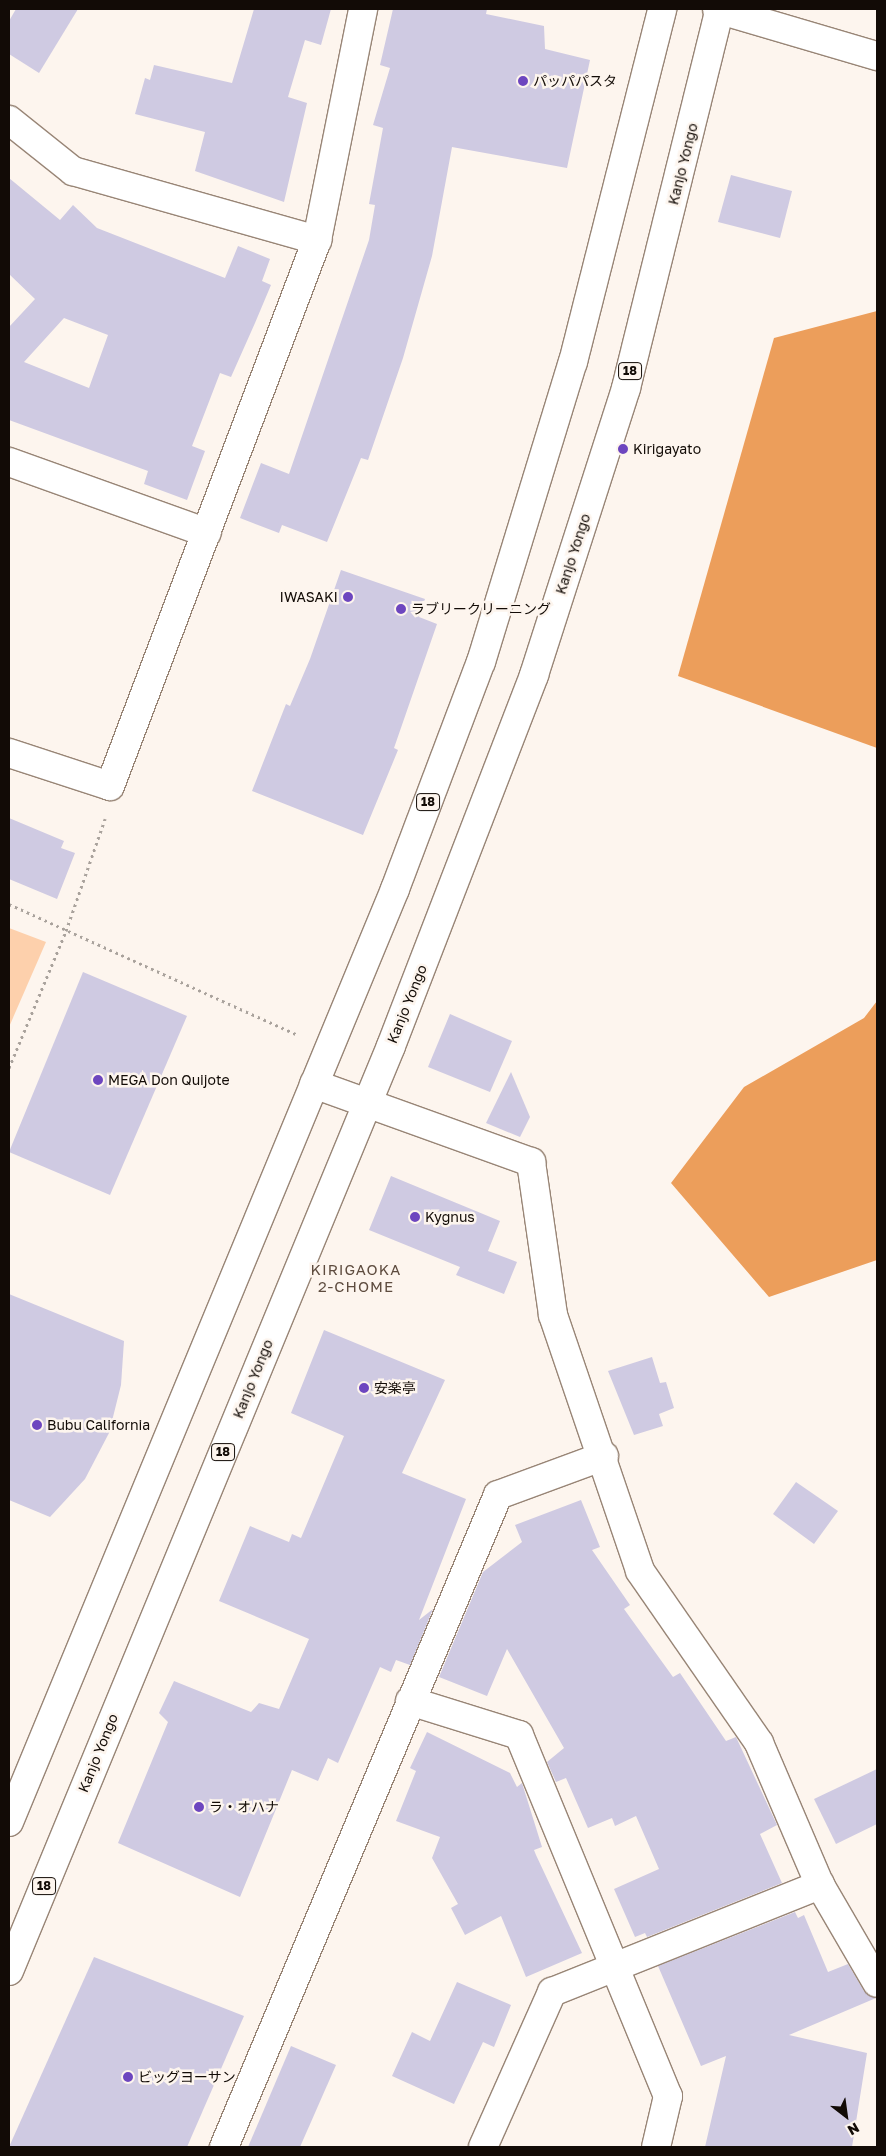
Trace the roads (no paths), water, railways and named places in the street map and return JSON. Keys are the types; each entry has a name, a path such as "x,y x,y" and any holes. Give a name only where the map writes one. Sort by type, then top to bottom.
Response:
{"street":[{"path":"9,753 110,786 317,240 362,9"},
{"name":"18","path":"9,1822 395,889 481,662 573,362 662,9"},
{"path":"719,9 877,56"},
{"name":"Kanjo Yongo","path":"9,1971 367,1102 534,675 626,388 719,9"},
{"path":"9,120 73,171 317,240"},
{"path":"9,462 207,533"},
{"path":"314,1084 531,1162 553,1314 604,1456 640,1571 759,1743 820,1885 877,1983"},
{"path":"224,2147 498,1495 604,1456"},
{"path":"410,1701 519,1735 668,2096 656,2147"},
{"path":"483,2147 552,1992 820,1885"}],"place":[{"name":"パッパパスタ","path":"523,81"},
{"name":"Kirigayato","path":"623,449"},
{"name":"IWASAKI","path":"348,597"},
{"name":"ラブリークリーニング","path":"401,609"},
{"name":"MEGA Don Quijote","path":"98,1080"},
{"name":"Kygnus","path":"415,1217"},
{"name":"安楽亭","path":"364,1388"},
{"name":"Bubu California","path":"37,1425"},
{"name":"ラ・オハナ","path":"199,1807"},
{"name":"ビッグヨーサン","path":"128,2077"}],"district":[{"name":"KIRIGAOKA 2-CHOME","path":"356,1278"}]}
